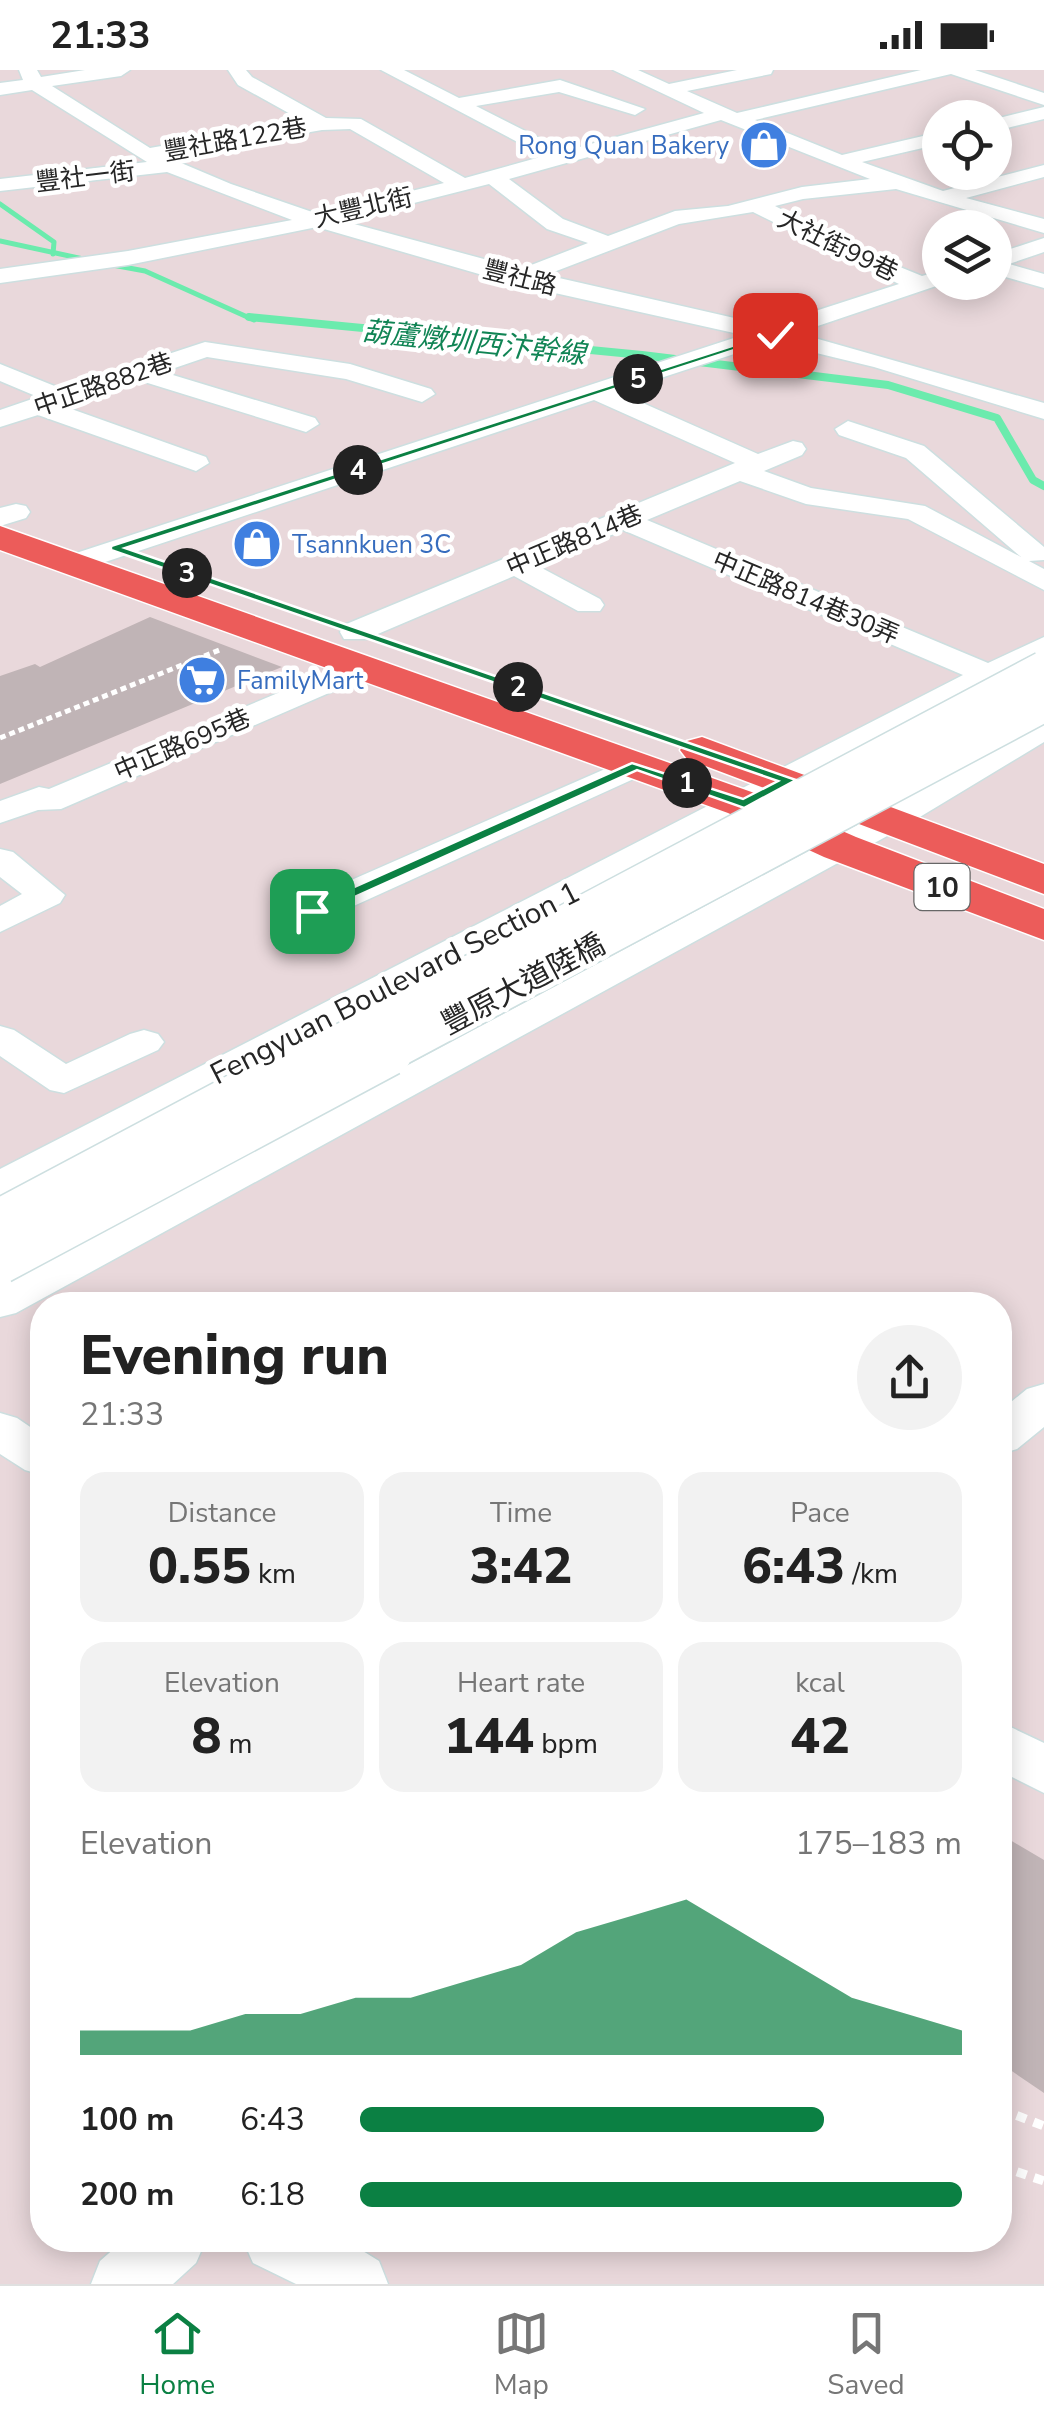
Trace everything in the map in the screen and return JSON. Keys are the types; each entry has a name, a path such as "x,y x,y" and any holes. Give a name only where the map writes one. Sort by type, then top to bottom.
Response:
{"main road":[{"name":"10","path":"4,518 114,548 637,765 744,804 840,847 1044,926"},
{"name":"10","path":"4,518 76,562 267,631 360,649 790,780 888,822 1044,880"}],"street":[{"path":"0,88 31,77 120,70"},
{"path":"237,70 245,81 322,124 354,123 371,129 462,184"},
{"path":"390,70 561,157"},
{"path":"667,90 764,70"},
{"name":"大豐北街","path":"0,276 129,258 314,219 729,116 944,70"},
{"path":"957,70 1044,99"},
{"path":"456,104 627,72 899,182 1044,226"},
{"name":"豐社路","path":"31,77 170,166 314,219 518,278 948,378 1044,411"},
{"path":"813,82 890,108"},
{"path":"560,86 635,109"},
{"path":"1012,121 1044,113"},
{"name":"豐社路122巷","path":"148,154 322,124"},
{"path":"728,212 716,201 724,194 922,142"},
{"name":"豐社一街","path":"0,185 170,166"},
{"path":"944,197 1044,170"},
{"path":"492,176 555,224 605,242"},
{"path":"518,278 674,218 728,212 802,193 899,182"},
{"name":"大社街99巷","path":"756,205 860,259 922,278"},
{"path":"1012,258 1044,246"},
{"path":"1012,270 1044,281"},
{"path":"76,562 922,284"},
{"name":"中正路882巷","path":"0,419 205,349 350,372 422,394"},
{"path":"135,371 306,424"},
{"path":"0,372 50,402 196,463"},
{"path":"599,393 806,496 915,512 1040,577"},
{"path":"848,429 916,452 1036,554 1040,577"},
{"name":"中正路814巷","path":"360,649 514,565 743,465 793,449"},
{"name":"中正路814巷30弄","path":"623,520 990,675"},
{"path":"514,565 588,605"},
{"name":"中正路695巷","path":"0,814 39,797 49,802 360,649"},
{"name":"Fengyuan Boulevard Section 1","path":"0,1186 990,675 1043,654"},
{"name":"豐原大道陸橋","path":"0,1222 1043,654"},
{"name":"豐原大道陸橋","path":"0,1261 1044,704"},
{"path":"0,1302 888,822 1044,728"},
{"path":"312,911 637,765"},
{"path":"0,860 48,895 0,921"},
{"path":"0,1038 64,1081 144,1042"},
{"path":"1012,1427 1044,1401"},
{"path":"0,1430 30,1450"},
{"path":"1012,1751 1044,1770"},
{"path":"124,2284 160,2252"},
{"path":"305,2252 355,2284"}],"path":[{"path":"0,738 267,631"},
{"path":"1012,2114 1044,2126"},
{"path":"1012,2170 1044,2180"}],"building":[{"path":"150,617 282,667 0,784 0,676 35,664 40,667"},
{"path":"1012,1841 1044,1860 1044,2093 1012,2071"}],"waterway":[{"path":"0,204 54,242 53,252"},
{"path":"0,241 53,252"},
{"name":"葫蘆燉圳西汴幹線","path":"53,252 88,260"},
{"name":"葫蘆燉圳西汴幹線","path":"107,264 145,271 254,320"},
{"name":"葫蘆燉圳西汴幹線","path":"249,317 642,355 888,385 997,418 1033,480 1044,486"}],"place":[{"name":"Rong Quan Bakery","path":"764,145"},
{"name":"Tsannkuen 3C","path":"257,544"},
{"name":"FamilyMart","path":"202,680"}],"route":[{"path":"312,911 637,765 744,804 790,780 114,548 775,335"}]}
